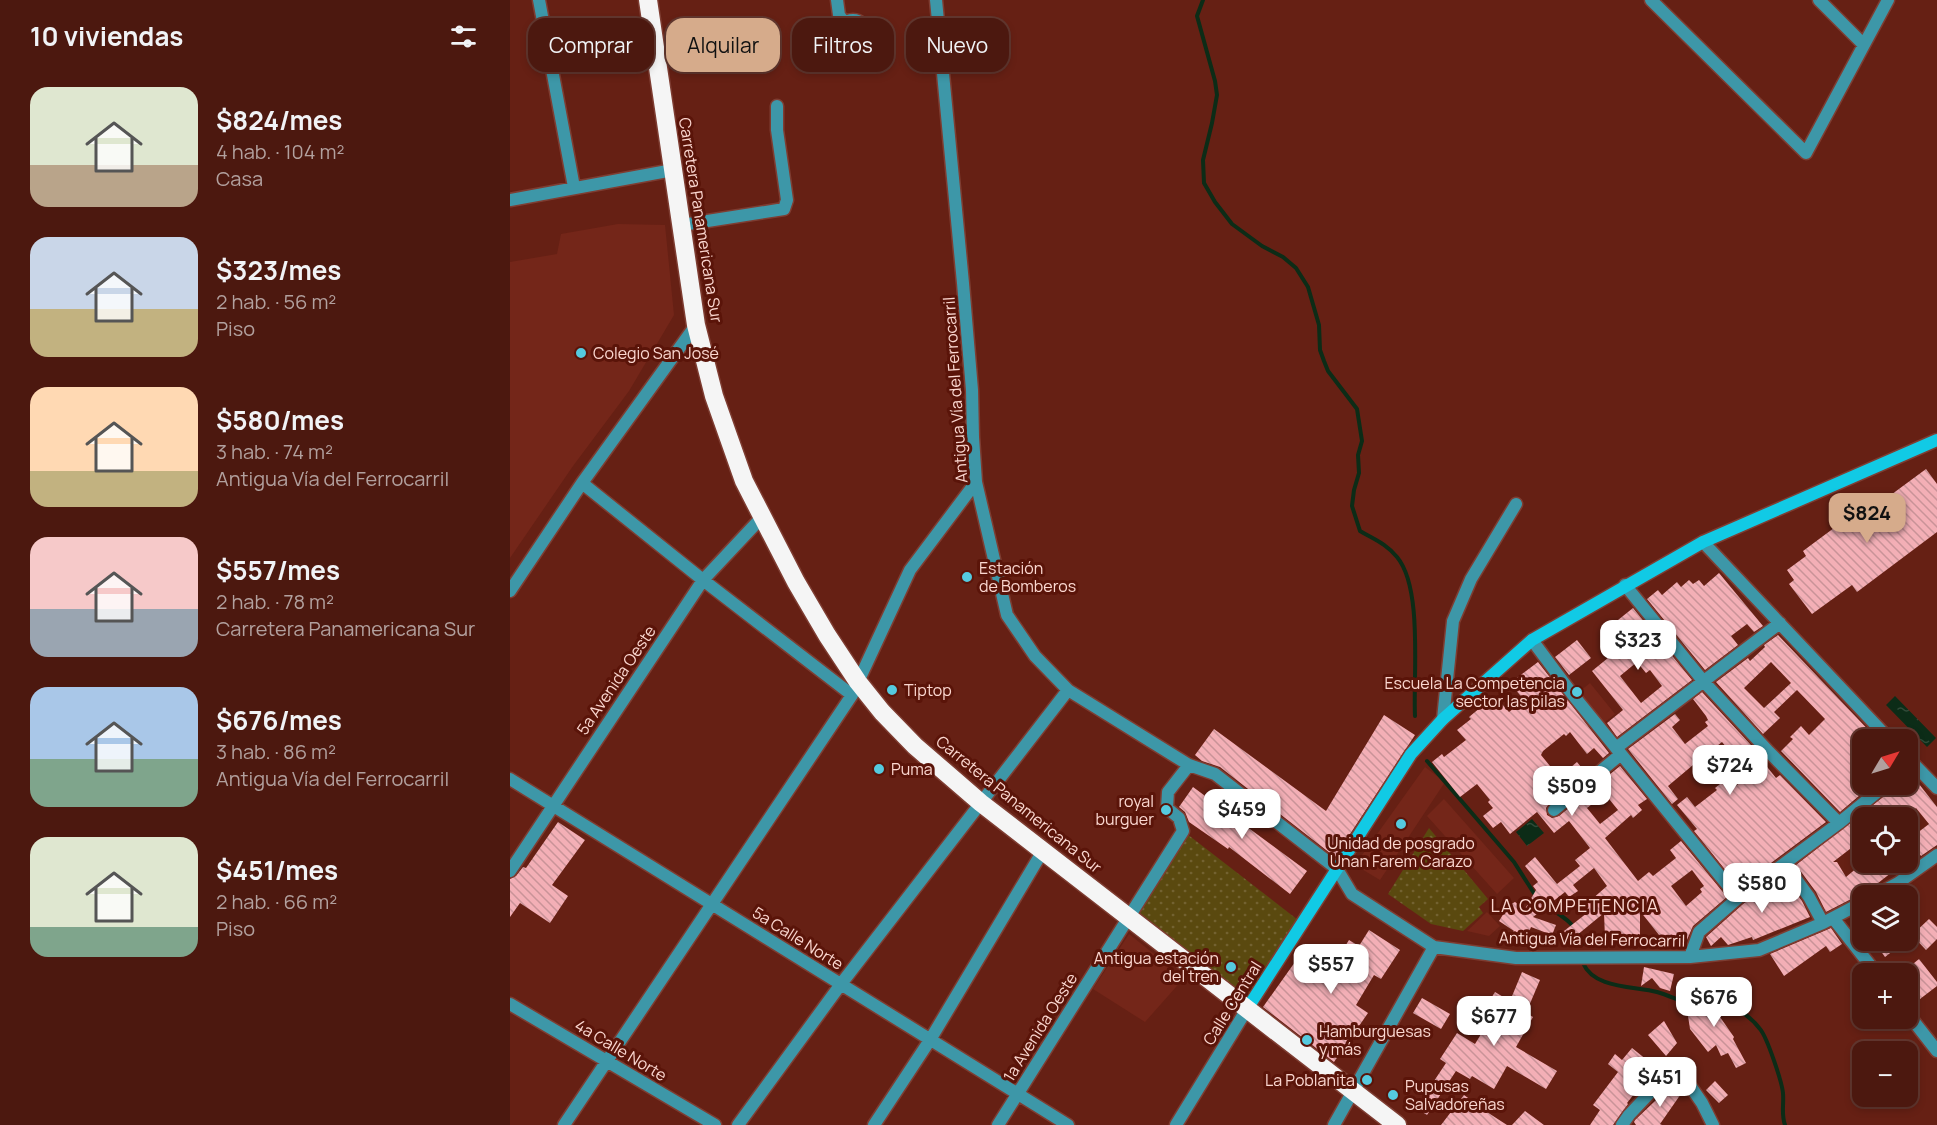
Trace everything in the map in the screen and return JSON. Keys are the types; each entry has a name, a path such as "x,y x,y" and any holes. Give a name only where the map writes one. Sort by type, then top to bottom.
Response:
{"highway":[{"name":"Carretera Panamericana Sur","path":"648,0 696,325 714,396 744,481 855,688 915,746 981,803 1044,849 1397,1125"}],"main road":[{"name":"Calle Central","path":"1246,1009 1411,754 1443,719 1532,640 1703,542 1937,440"}],"street":[{"path":"539,0 574,187"},
{"path":"837,0 841,18"},
{"name":"Antigua Vía del Ferrocarril","path":"936,0 972,390 976,482 1007,615 1035,656 1068,690 1189,765 1215,774 1337,869 1352,894 1434,947 1516,958 1690,957 1759,950 1828,921 1852,908"},
{"path":"1652,0 1806,153 1888,0"},
{"path":"1820,0 1864,45"},
{"path":"682,225 784,209 787,200 777,130 777,106"},
{"path":"510,200 673,170"},
{"path":"510,591 582,483 696,325"},
{"path":"564,1125 855,688 910,570 976,482"},
{"path":"582,483 703,580 855,688"},
{"path":"1443,719 1453,621 1471,579 1516,504"},
{"name":"5a Avenida Oeste","path":"510,871 703,580 762,517"},
{"path":"1703,542 1880,729"},
{"path":"1625,585 1704,682 1839,824"},
{"path":"1554,810 1619,751 1780,623"},
{"path":"1532,640 1573,695 1738,898"},
{"path":"738,1125 841,984 1068,690"},
{"name":"1a Avenida Oeste","path":"998,1125 1183,831 1179,818 1167,808 1168,792 1189,765"},
{"path":"1918,770 1937,788"},
{"name":"5a Calle Norte","path":"510,779 1068,1125"},
{"path":"1690,957 1699,932 1738,898 1839,824 1874,795"},
{"path":"874,1125 930,1040 1044,849"},
{"path":"1894,885 1937,855"},
{"path":"1785,864 1828,921 1866,963"},
{"path":"1334,1125 1434,947"},
{"name":"4a Calle Norte","path":"510,1004 715,1125"},
{"name":"Calle Central","path":"1176,1125 1246,1009"},
{"path":"1918,1027 1937,1051"},
{"path":"1622,1125 1629,1114 1675,1066 1702,1103 1713,1125"}],"shaded area":[{"name":"Colegio San José","path":"618,224 665,225 674,315 629,391 573,466 510,558 510,262 557,254 561,234"},
{"path":"1590,683 1615,714 1604,723 1579,692"},
{"name":"Unidad de posgrado Unan Farem Carazo","path":"1425,767 1445,782 1380,880 1355,865"},
{"name":"Unidad de posgrado Unan Farem Carazo","path":"1444,799 1514,878 1497,894 1427,816"},
{"path":"1429,828 1488,899 1479,907 1483,913 1463,931 1431,924 1388,894"},
{"path":"1187,834 1298,920 1244,1001 1138,914"},
{"path":"1487,912 1500,926 1489,936 1467,931"},
{"path":"1129,934 1184,978 1145,1022 1093,989"}],"water":[{"path":"1895,696 1936,738 1927,747 1918,738 1918,729 1909,729 1886,705"},
{"path":"1532,819 1544,833 1527,846 1516,832"}],"building":[{"path":"1926,469 1937,484 1937,532 1857,592 1852,585 1812,614 1789,584 1794,580 1787,570 1806,556 1803,551 1838,525 1842,531"},
{"path":"1719,573 1763,626 1754,632 1747,624 1731,636 1738,645 1705,670 1647,599 1658,590 1662,595 1677,582 1681,587 1689,580 1693,584 1699,580 1704,586"},
{"path":"1633,608 1692,680 1617,737 1607,723 1623,710 1592,671 1619,649 1603,629 1611,622 1613,624","holes":["1637,662 1646,673 1650,670 1662,686 1641,703 1620,676"]},
{"path":"1778,635 1868,729 1852,729 1852,795 1860,795 1840,812 1781,751 1793,739 1790,737 1801,726 1809,735 1825,719 1797,690 1774,712 1780,718 1763,734 1716,682 1748,658 1750,661 1765,647 1764,645","holes":["1771,662 1791,683 1764,708 1744,688"]},
{"path":"1577,640 1591,658 1569,675 1555,657"},
{"path":"1538,662 1609,753 1603,758 1594,748 1587,754 1570,732 1566,736 1564,734 1543,751 1541,755 1559,777 1577,762 1586,773 1549,804 1546,808 1547,815 1552,818 1559,816 1620,766 1647,799 1638,805 1642,810 1633,818 1631,815 1605,838 1638,881 1649,872 1653,876 1676,858 1670,850 1681,841 1727,897 1693,926 1683,949 1678,949 1672,941 1667,945 1640,911 1640,940 1625,939 1625,937 1605,938 1604,913 1571,940 1564,931 1587,913 1583,907 1607,886 1594,868 1573,885 1578,891 1569,897 1565,892 1533,917 1556,925 1552,935 1531,927 1526,939 1515,931 1512,933 1514,931 1499,921 1509,905 1515,902 1525,909 1536,890 1533,886 1538,882 1525,866 1535,857 1557,884 1580,866 1575,860 1590,848 1569,821 1554,833 1537,812 1510,834 1501,822 1493,828 1483,816 1493,808 1488,802 1490,800 1477,784 1460,797 1432,762 1442,754 1444,757 1466,740 1457,730 1492,698 1499,707 1502,704 1509,712 1524,700 1510,683","holes":["1605,794 1618,810 1600,824 1587,808","1692,870 1704,886 1700,889 1702,892 1686,906 1671,886"]},
{"path":"1702,692 1762,757 1760,758 1776,778 1780,775 1826,822 1739,887 1694,831 1697,829 1677,805 1687,797 1695,807 1717,790 1715,788 1725,780 1732,789 1753,772 1736,751 1732,754 1722,742 1668,786 1678,799 1672,804 1628,749 1675,714 1680,720 1672,727 1685,744 1708,726 1705,722 1708,720 1706,716 1693,699"},
{"path":"1384,715 1415,735 1335,857 1220,767 1202,761 1195,755 1214,729 1326,811"},
{"path":"1918,783 1937,807 1937,845 1921,856 1918,854 1918,832 1929,824 1918,810 1918,807 1870,807 1886,795 1918,795"},
{"path":"1193,787 1307,871 1290,894 1229,847 1228,849 1189,822 1185,812 1179,807"},
{"path":"1852,821 1852,847 1833,862 1837,862 1846,877 1852,872 1891,873 1876,885 1852,885 1852,899 1826,912 1816,892 1796,865"},
{"path":"558,822 585,840 552,885 568,896 550,923 520,903 510,917 510,879 516,876 523,867 526,868"},
{"path":"1783,875 1802,901 1810,917 1753,940 1752,937 1728,945 1721,937 1711,946 1706,937 1743,904"},
{"path":"1929,919 1937,927 1937,939 1926,950 1918,941 1918,929"},
{"path":"1831,928 1842,944 1830,952 1826,946 1784,976 1770,954"},
{"path":"1369,930 1400,950 1381,979 1374,975 1356,1005 1368,1013 1334,1062 1263,1007 1295,962 1323,981 1349,940 1359,946"},
{"path":"1881,951 1893,951 1885,957"},
{"path":"1919,959 1937,982 1937,986 1920,999 1918,997 1918,963 1914,963"},
{"path":"1644,967 1674,974 1670,991 1660,988 1652,978 1641,986"},
{"path":"1522,972 1540,980 1526,1013 1533,1017 1516,1047 1557,1071 1546,1089 1507,1066 1494,1089 1472,1076 1470,1079 1456,1071 1427,1115 1416,1108 1446,1063 1440,1059 1457,1033 1475,1044 1492,1016 1483,1011 1495,992 1510,1001"},
{"path":"1705,982 1723,1015 1720,1017 1734,1037 1746,1063 1736,1068 1728,1053 1721,1056 1716,1045 1708,1052 1690,1029 1688,1016 1710,1012 1694,990"},
{"path":"1422,998 1450,1014 1441,1029 1413,1013"},
{"path":"1664,1021 1677,1043 1666,1056 1648,1035"},
{"path":"1632,1048 1652,1064 1641,1077 1645,1080 1613,1125 1590,1125 1600,1110 1593,1105 1618,1072 1608,1064 1615,1054 1622,1060"},
{"path":"1715,1081 1728,1095 1719,1103 1706,1090"},
{"path":"1674,1083 1683,1091 1660,1124 1662,1125 1636,1125 1635,1120"},
{"path":"1464,1095 1490,1114 1507,1125 1441,1125"},
{"path":"1525,1111 1544,1125 1512,1125"}],"waterway":[{"path":"1203,0 1197,16 1217,95 1203,160 1204,183 1232,224 1296,268 1308,287 1319,325 1320,350 1328,371 1357,409 1362,441 1358,455 1359,473 1352,506 1360,531 1388,548 1397,557 1405,571 1414,610 1415,716"},
{"path":"1427,761 1514,862 1537,898"},
{"path":"1545,905 1562,916 1577,931 1582,944"},
{"path":"1583,963 1596,978 1605,982 1657,992 1692,1004 1724,1005 1747,1016 1763,1034 1774,1060 1783,1093 1785,1125"}],"place":[{"name":"Colegio San José","path":"581,353"},
{"name":"Estación de Bomberos","path":"967,577"},
{"name":"Tiptop","path":"892,690"},
{"name":"Escuela La Competencia sector las pilas","path":"1577,692"},
{"name":"Puma","path":"879,769"},
{"name":"royal burguer","path":"1166,810"},
{"name":"Unidad de posgrado Unan Farem Carazo","path":"1401,824"},
{"name":"Antigua estación del tren","path":"1231,967"},
{"name":"Hamburguesas y más","path":"1307,1040"},
{"name":"La Poblanita","path":"1367,1080"},
{"name":"Pupusas Salvadoreñas","path":"1393,1095"}],"district":[{"name":"LA COMPETENCIA","path":"1575,906"}]}
